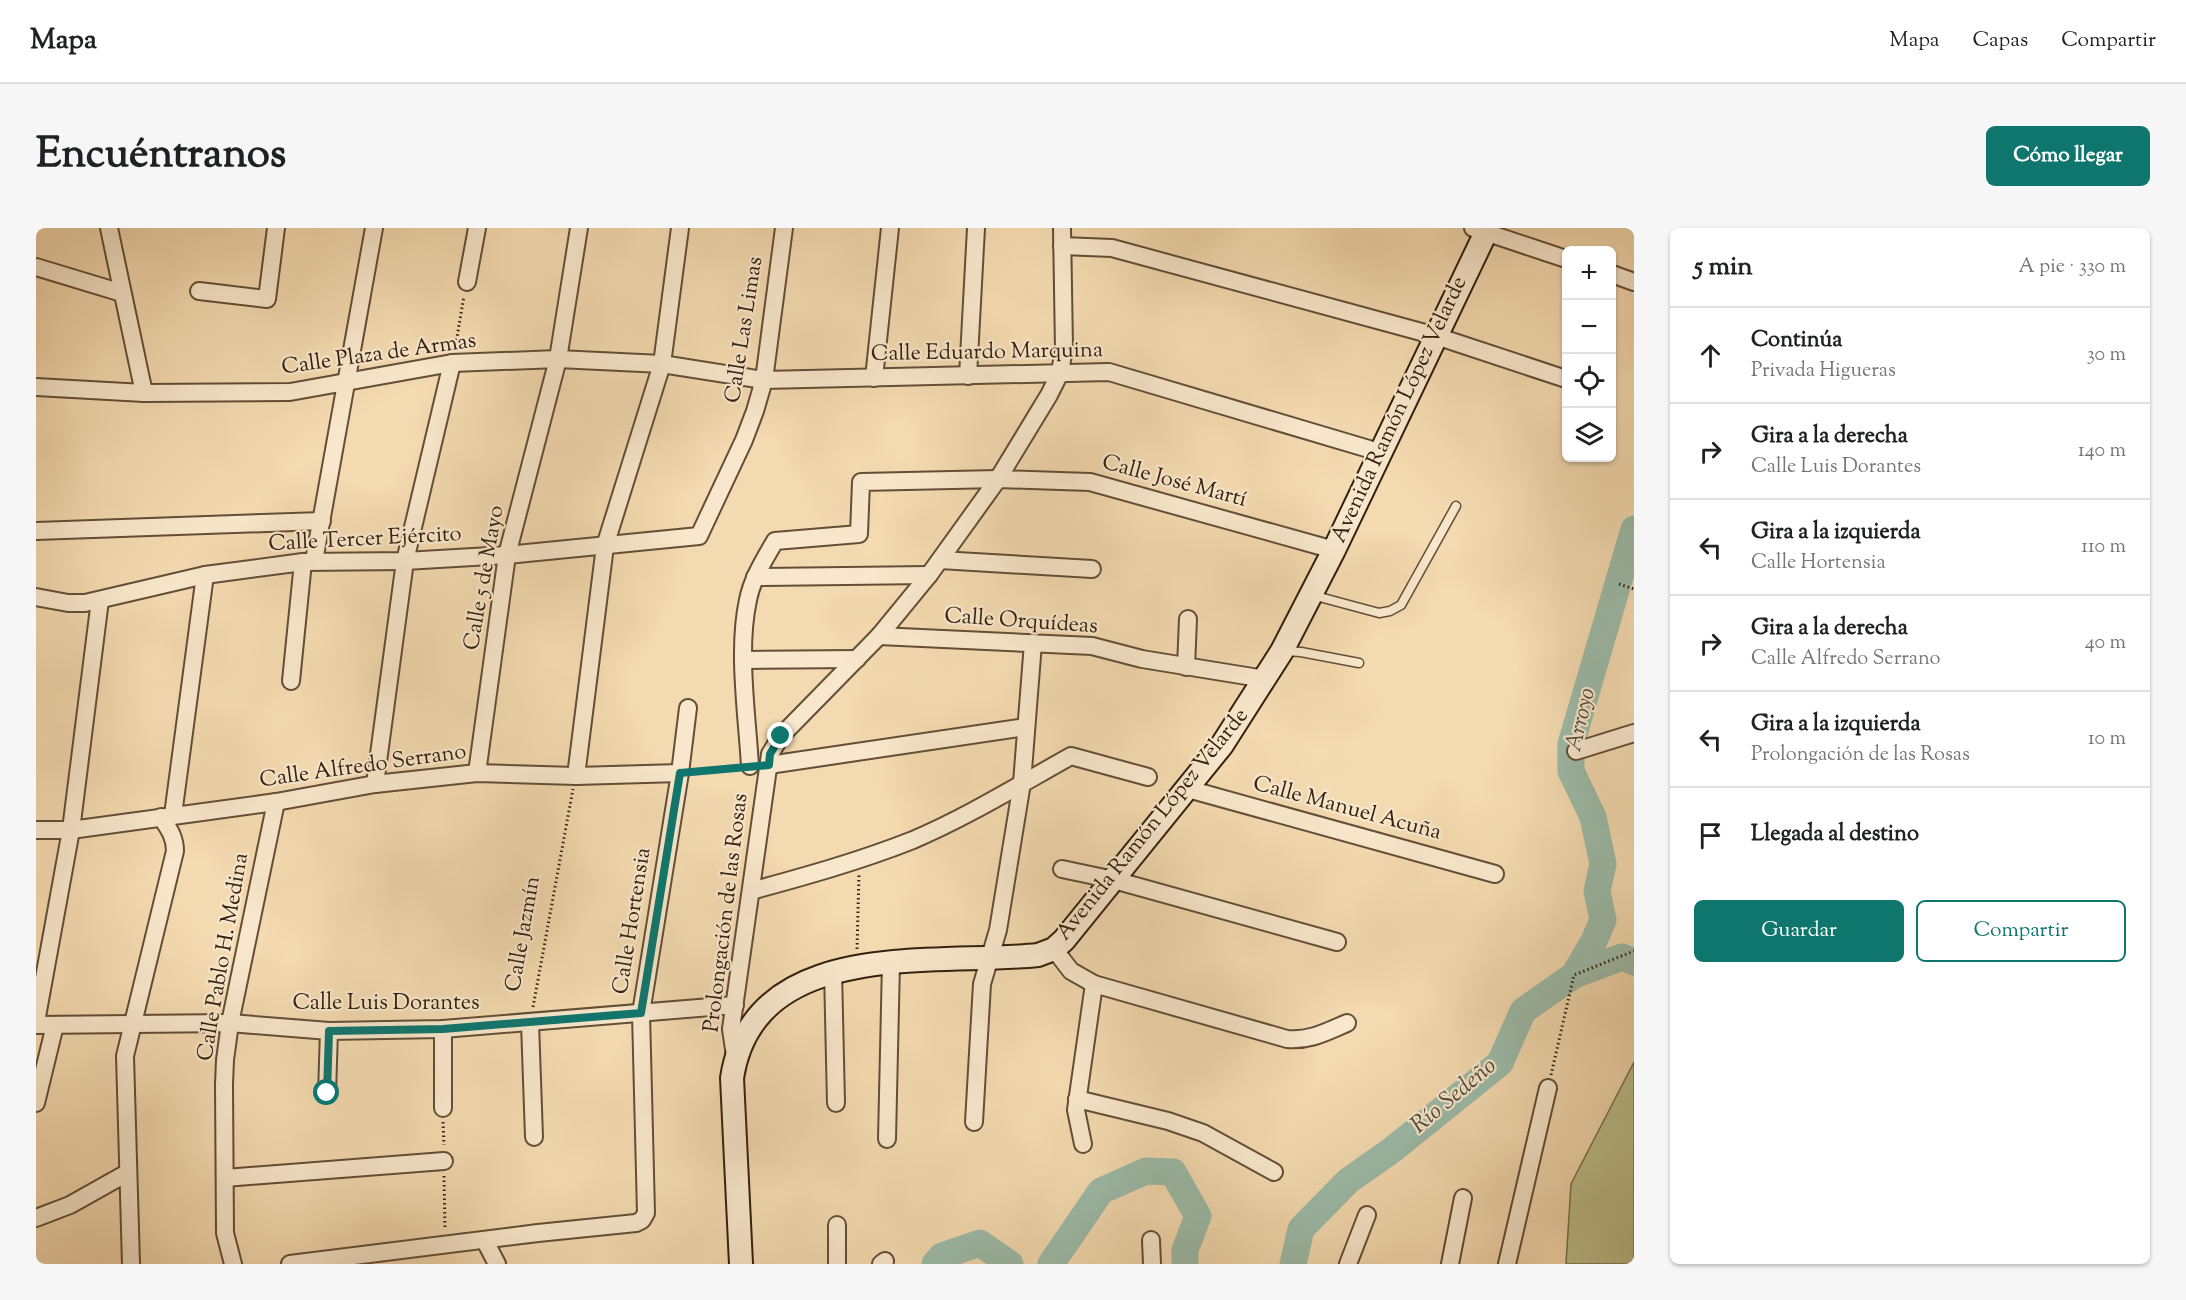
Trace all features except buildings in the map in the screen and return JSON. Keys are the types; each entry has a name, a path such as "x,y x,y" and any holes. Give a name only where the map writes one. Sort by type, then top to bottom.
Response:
{"main road":[{"name":"Avenida Ramón López Velarde","path":"741,1264 732,1078 735,1056 747,1033 762,1012 784,993 808,980 833,971 891,963 1038,955 1054,949 1064,940 1222,745 1282,651 1334,550 1436,336 1482,229"}],"street":[{"path":"109,228 144,393"},
{"path":"199,291 267,299 276,228"},
{"path":"291,681 308,561 322,521 374,228"},
{"path":"466,282 477,228"},
{"name":"Calle 5 de Mayo","path":"477,774 507,555 558,359 579,228"},
{"path":"576,776 606,546 662,364 680,228"},
{"name":"Calle Las Limas","path":"699,536 744,440 764,380 784,228"},
{"path":"874,378 890,228"},
{"path":"968,376 976,228"},
{"name":"Prolongación de las Rosas","path":"735,1056 731,1029 770,754 781,736 879,636 929,575 998,479 1049,395 1060,373 1064,348 1062,228"},
{"path":"1482,229 1562,258"},
{"path":"1062,246 1113,248 1436,336 1562,378"},
{"path":"36,267 122,293"},
{"path":"1616,276 1634,282"},
{"name":"Calle Plaza de Armas","path":"36,387 144,393 290,392 452,363 558,359 662,364 764,380"},
{"path":"375,784 405,561 452,363"},
{"name":"Calle Eduardo Marquina","path":"764,380 1109,372 1379,452"},
{"name":"Calle José Martí","path":"755,577 775,541 859,534 861,482 998,479 1090,482 1334,550"},
{"path":"36,531 322,521"},
{"name":"Calle Tercer Ejército","path":"36,597 68,603 100,600 206,575 308,561 405,561 507,555 699,536"},
{"path":"940,560 1092,569"},
{"path":"131,1264 125,1056 175,851 175,841 167,816 206,575"},
{"path":"750,766 744,628 755,577 929,575"},
{"path":"36,1024 71,830 100,600"},
{"path":"1186,666 1188,619"},
{"name":"Calle Orquídeas","path":"879,636 1092,646 1142,659 1265,679"},
{"path":"974,1122 982,984 998,930 1023,783 1033,644"},
{"path":"744,660 857,659"},
{"name":"Calle Hortensia","path":"485,1241 636,1223 642,1220 646,1213 641,1013 680,773 688,708"},
{"path":"769,765 1026,727"},
{"path":"1576,751 1634,733"},
{"path":"751,891 859,861 915,838 1071,756 1148,777"},
{"name":"Calle Alfredo Serrano","path":"36,830 71,830 276,802 375,784 477,774 576,776 680,773"},
{"name":"Calle Manuel Acuña","path":"1188,789 1495,874"},
{"name":"Calle Pablo H. Medina","path":"233,1264 225,1233 224,1084 230,1023 276,802"},
{"path":"1062,869 1114,880 1337,942"},
{"path":"1054,949 1071,971 1095,984 1287,1039 1302,1040 1316,1037 1347,1023"},
{"path":"887,1139 891,963"},
{"path":"833,971 836,1103"},
{"path":"1083,1144 1076,1110 1095,984"},
{"name":"Calle Luis Dorantes","path":"36,1024 230,1023 329,1031 443,1029 735,1005"},
{"name":"Calle Jazmín","path":"530,1023 534,1137"},
{"path":"36,1104 55,1025"},
{"path":"443,1029 443,1108"},
{"path":"327,1093 329,1031"},
{"path":"1507,1264 1548,1088"},
{"path":"1077,1099 1168,1121 1203,1133 1274,1172"},
{"path":"225,1178 444,1161"},
{"path":"36,1218 70,1205 127,1173"},
{"path":"1450,1264 1463,1198"},
{"path":"1347,1264 1367,1215"},
{"path":"837,1224 837,1264"},
{"path":"1151,1240 1152,1264"},
{"path":"290,1264 342,1260 485,1241 497,1264"}],"lane":[{"path":"1312,595 1379,613 1390,611 1401,605 1456,506"},
{"path":"1282,651 1301,652 1359,663"}],"path":[{"path":"452,363 466,282"},
{"path":"1619,584 1634,589"},
{"path":"680,773 750,766"},
{"name":"Calle Jazmín","path":"530,1023 576,776"},
{"path":"857,966 859,861"},
{"path":"1548,1088 1574,975 1634,951"}],"green space":[{"path":"1634,1062 1634,1264 1566,1264 1571,1184"}],"waterway":[{"name":"Arroyo","path":"1574,975 1594,941 1603,920 1597,891 1603,864 1593,817 1571,771 1571,744 1634,529"},
{"name":"Río Sedeño","path":"1293,1264 1301,1229 1348,1181 1392,1150 1500,1063 1523,1011 1574,975 1622,957 1634,962"},
{"name":"Río Sedeño","path":"1051,1264 1101,1191 1146,1171 1173,1172 1198,1216 1185,1250 1185,1264"},
{"name":"Río Sedeño","path":"935,1264 942,1256 980,1243 1010,1264"}],"route":[{"path":"327,1093 329,1031 443,1029 641,1013 680,773 769,765 774,744 781,736"}]}
